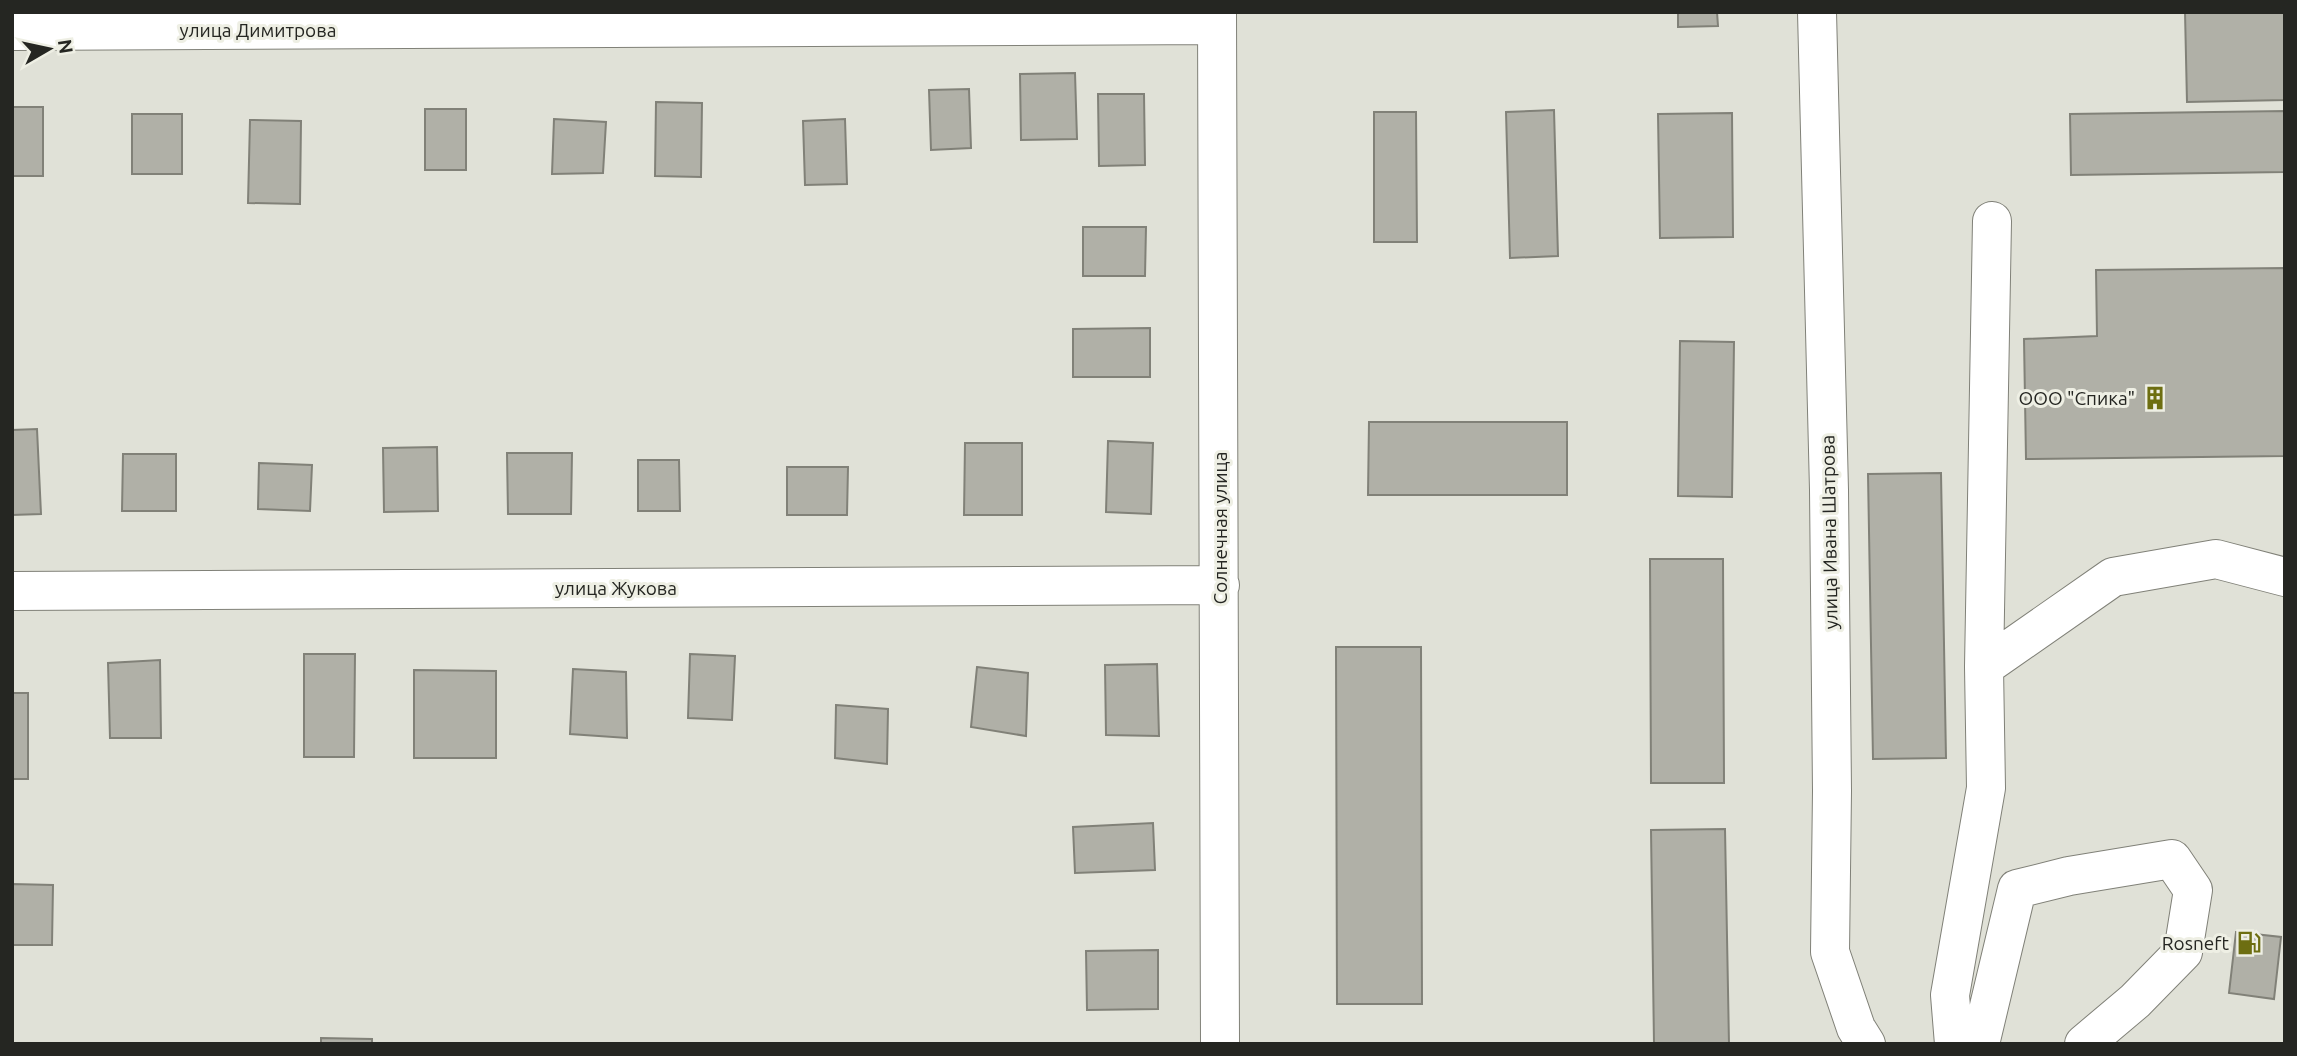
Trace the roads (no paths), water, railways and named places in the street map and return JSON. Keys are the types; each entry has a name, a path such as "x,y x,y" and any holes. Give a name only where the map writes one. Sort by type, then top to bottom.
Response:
{"street":[{"name":"улица Ивана Шатрова","path":"1817,12 1829,490 1832,791 1830,952 1856,1028 1866,1044"},
{"name":"улица Димитрова","path":"12,31 1217,18"},
{"name":"Солнечная улица","path":"1217,18 1220,1044"},
{"path":"1954,1044 1950,995 1986,788 1984,667 1992,220"},
{"path":"1984,667 2113,576 2216,559 2285,577"},
{"name":"улица Жукова","path":"12,591 1220,586"},
{"path":"1980,1044 2017,889 2069,876 2172,859 2193,890 2183,952 2135,1001 2084,1044"}],"place":[{"name":"ООО \"Спика\"","path":"2155,398"},
{"name":"Rosneft","path":"2249,943"}]}
